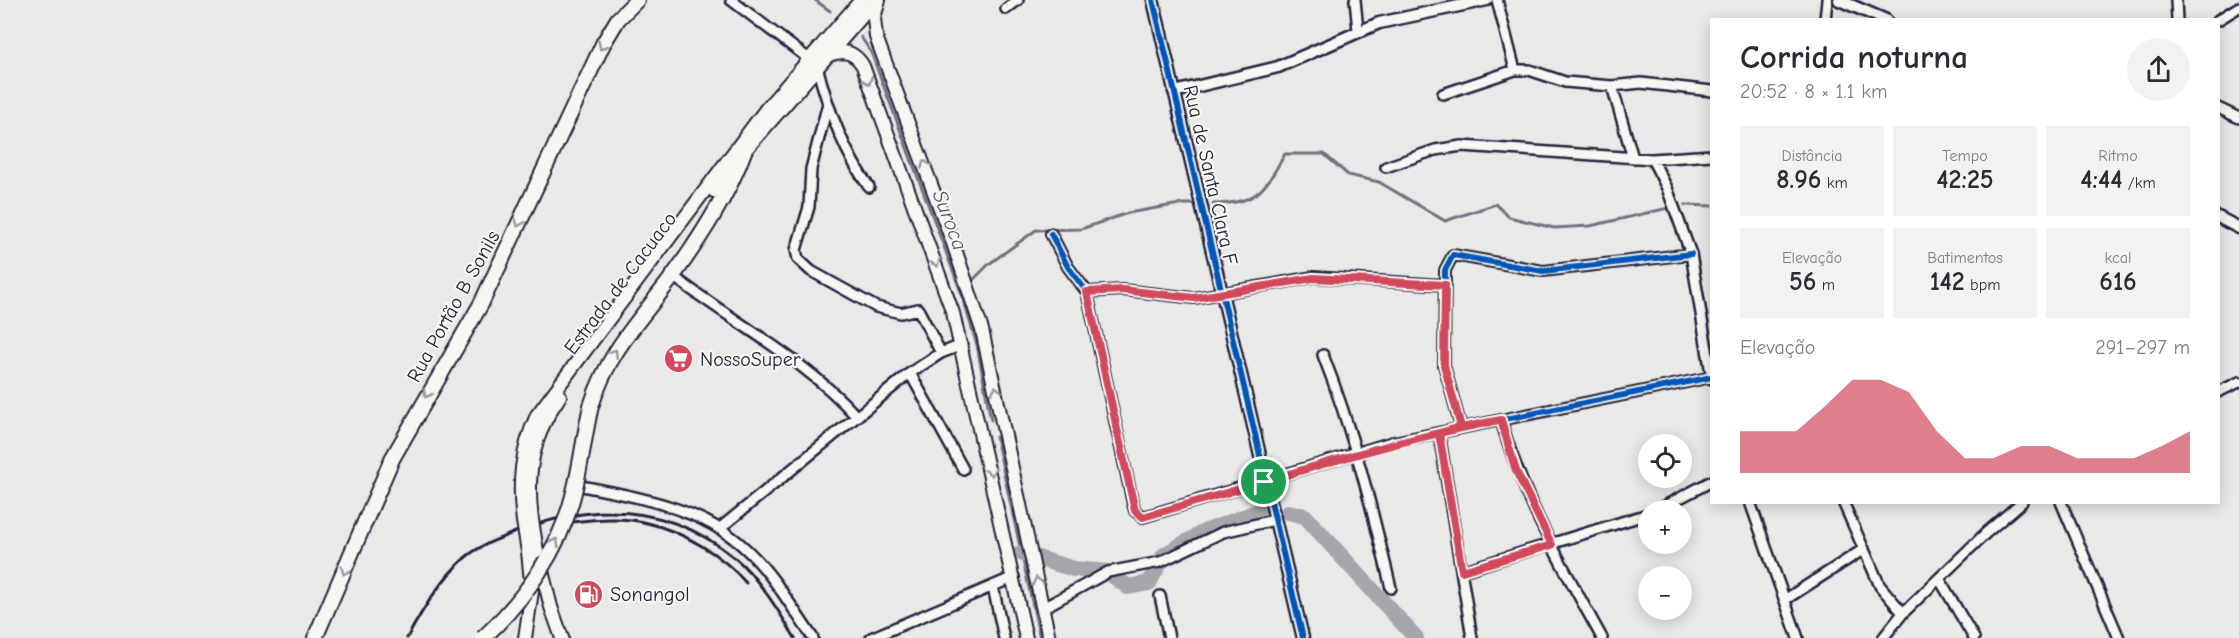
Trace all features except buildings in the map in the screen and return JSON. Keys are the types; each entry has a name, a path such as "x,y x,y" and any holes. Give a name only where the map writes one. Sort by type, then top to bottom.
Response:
{"main road":[{"name":"Rua Portão B Sonils","path":"315,638 392,459 480,304 603,44 618,20 637,0"},
{"name":"Estrada de Cacuaco","path":"854,17 861,0"},
{"name":"Estrada de Cacuaco","path":"527,521 531,458 540,430 553,405 745,149 842,30 854,17 877,0"},
{"path":"877,0 874,18 876,37 974,301 990,358 1048,638"},
{"path":"818,60 846,51 854,55 863,66 945,286 962,345 1026,638"},
{"name":"Estrada de Cacuaco","path":"562,638 532,551 527,521 521,466 529,432 537,415 724,163 818,60"},
{"path":"483,638 524,594 551,552 563,525 576,484 591,406 611,356 673,276 736,175 745,149"},
{"path":"982,432 1004,427"},
{"name":"Estrada de Cacuaco","path":"525,638 532,591 532,551"}],"street":[{"path":"731,0 818,60 827,107 869,187"},
{"path":"1006,9 1018,0"},
{"name":"Rua de Santa Clara F","path":"1153,0 1248,398 1264,482 1303,638"},
{"path":"1355,0 1358,30"},
{"path":"1174,92 1278,67 1358,30 1487,0"},
{"path":"1497,0 1515,70"},
{"path":"1825,18 1827,0"},
{"path":"1839,0 1882,18"},
{"path":"2176,0 2177,18"},
{"path":"2220,19 2239,7"},
{"path":"1443,94 1515,70 1530,70 1565,82 1612,86 1641,83 1710,91"},
{"path":"1612,86 1633,158"},
{"path":"827,107 811,169 809,207 796,250 798,259 802,265 827,281 876,308 901,313 918,309 942,353"},
{"path":"2220,109 2239,118"},
{"path":"1386,167 1435,150 1462,146 1652,159 1710,155"},
{"path":"1652,159 1667,188 1691,254 1710,372"},
{"path":"2220,218 2239,228"},
{"path":"1051,234 1068,267 1087,292 1135,511 1143,517 1264,482 1358,451 1461,427 1710,378"},
{"path":"1461,427 1444,365 1446,265 1450,258 1458,254 1543,271 1691,254"},
{"path":"673,276 796,361 840,398 857,417"},
{"path":"1087,292 1123,290 1194,298 1313,278 1445,285"},
{"path":"719,529 910,373 942,353 962,345"},
{"path":"1323,355 1342,401 1358,451 1391,588"},
{"path":"910,373 963,469"},
{"path":"2220,391 2239,382"},
{"path":"1501,420 1516,471 1552,545 1602,638"},
{"path":"1439,433 1472,638"},
{"path":"1677,500 1710,483"},
{"path":"576,484 675,508 719,529 746,549 773,581 813,638"},
{"path":"1751,504 1798,638"},
{"path":"1844,504 1883,592 1903,613"},
{"path":"1883,638 1903,613 2020,504"},
{"path":"2062,504 2119,638"},
{"path":"1462,571 1638,517"},
{"path":"1043,608 1108,572 1160,562 1223,532 1274,520"},
{"path":"1786,599 1864,549"},
{"path":"870,638 1014,577"},
{"path":"1940,580 1974,638"},
{"path":"993,587 1004,638"},
{"path":"1160,596 1170,638"}],"waterway":[{"name":"Suroca","path":"815,0 830,11"},
{"name":"Suroca","path":"861,37 871,52 961,292 977,345 991,420"},
{"path":"1213,204 1250,198 1265,186 1285,154 1324,154 1348,175 1379,182 1445,221 1496,204 1509,217 1554,228 1590,226 1673,207"},
{"path":"970,283 989,264 1036,230 1081,229 1128,213 1180,204 1198,204"},
{"path":"1685,205 1710,206"},
{"name":"Suroca","path":"996,437 1040,638"},
{"path":"1021,553 1074,569 1108,572 1128,587 1149,583 1164,555 1204,532 1262,510"},
{"path":"1288,512 1305,516 1416,638"}],"railway":[{"path":"407,638 426,605 441,585 466,557 484,545 547,521 603,512 631,513 658,518 684,527 710,540 735,558 752,575 795,638"},
{"path":"573,522 620,519 660,527 688,538 714,554 746,583"}],"cycle path":[{"path":"1153,0 1303,638"},
{"path":"1051,234 1068,267 1087,292 1133,504 1135,511 1143,517 1393,442 1710,377"},
{"path":"1461,427 1444,365 1445,270 1453,255 1543,271 1691,254"}],"place":[{"name":"NossoSuper","path":"679,359"},
{"name":"Sonangol","path":"589,594"}],"route":[{"path":"1264,482 1143,517 1135,511 1087,292 1123,290 1194,298 1300,278 1445,285 1444,365 1455,394 1461,427 1439,433 1462,571 1552,545 1516,471 1501,420 1461,427 1358,451 1264,482"}]}
